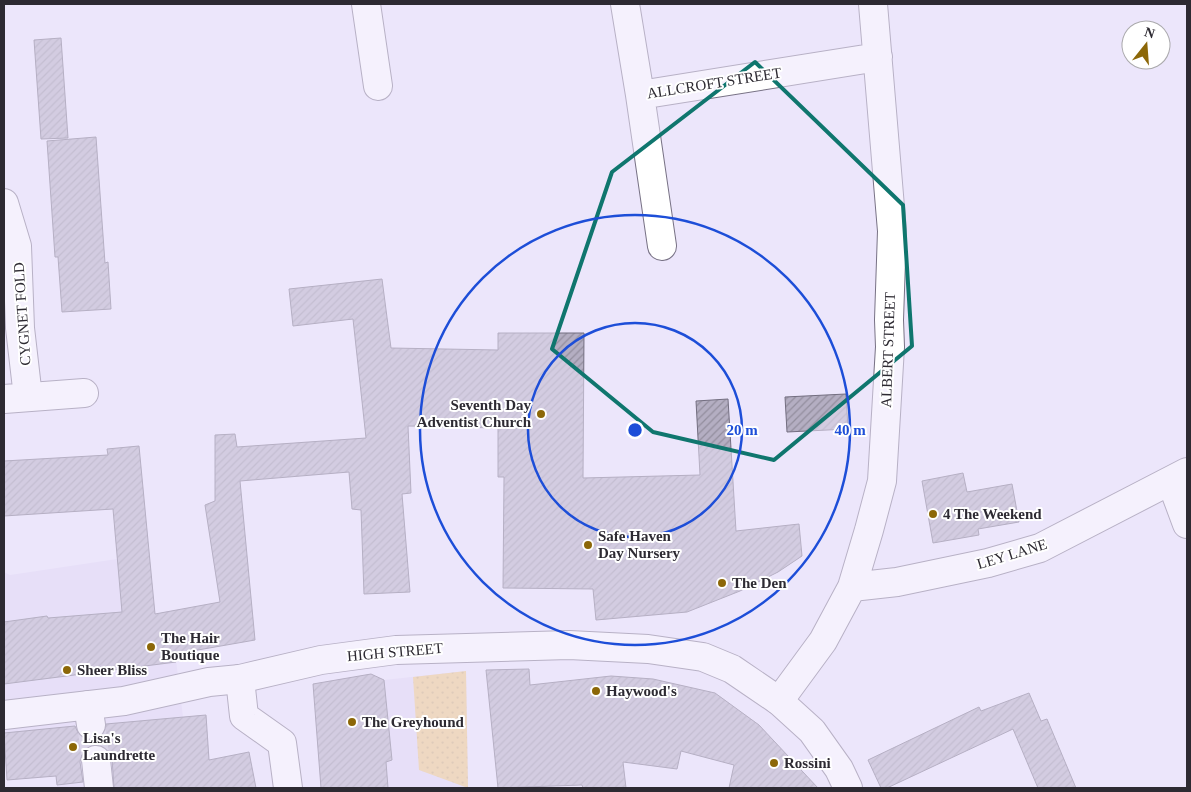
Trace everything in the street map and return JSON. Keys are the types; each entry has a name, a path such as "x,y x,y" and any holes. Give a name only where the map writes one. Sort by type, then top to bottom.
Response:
{"street":[{"path":"366,4 378,86"},
{"name":"ALLCROFT STREET","path":"626,4 640,95 878,57"},
{"name":"ALBERT STREET","path":"779,701 823,641 852,587 870,530 882,481 890,347 892,231 878,57 877,5"},
{"path":"640,95 662,246"},
{"name":"CYGNET FOLD","path":"4,203 18,246 20,328 16,398"},
{"path":"16,398 84,393"},
{"path":"1179,477 1187,524"},
{"name":"LEY LANE","path":"852,587 897,582 988,563 1040,548 1179,477"},
{"name":"HIGH STREET","path":"4,715 89,715 124,701 209,682 240,679 321,660 396,650 482,646 611,646 702,657 732,669 779,701 812,731 839,769 848,788"},
{"path":"240,679 244,716 282,743 288,788"},
{"path":"96,760 99,788"}],"highlighted area":[{"path":"755,62 903,205 912,346 774,460 653,432 552,349 612,172"}],"shaded area":[{"path":"117,559 155,614 170,611 183,717 206,715 212,788 57,788 55,759 43,760 44,777 7,780 4,750 4,572 10,575"},
{"path":"466,671 468,788 321,788 313,684 371,674 384,680"},
{"path":"466,671 468,788 419,770 413,677"}],"building":[{"path":"61,38 68,138 41,139 34,40"},
{"path":"96,137 105,263 108,262 111,309 62,312 58,257 55,257 47,141"},
{"path":"382,279 391,348 498,350 498,333 584,333 583,478 700,475 696,401 728,399 736,531 799,524 802,556 778,572 740,591 687,612 596,620 593,589 503,588 504,477 498,477 498,428 408,426 411,493 402,494 410,592 364,594 361,510 352,509 349,472 240,481 255,640 175,654 176,662 4,684 4,622 47,616 48,618 122,612 113,509 4,516 4,461 108,455 107,449 139,446 155,614 220,602 205,505 215,501 215,435 235,434 237,447 366,438 353,319 293,326 289,289"},
{"path":"846,394 848,429 787,432 785,397"},
{"path":"963,473 967,492 1012,484 1019,522 978,529 979,535 933,543 922,481"},
{"path":"529,669 530,685 611,676 653,679 715,693 759,725 818,788 729,788 734,765 681,751 677,769 623,762 626,788 583,788 582,785 498,788 486,670"},
{"name":"The Greyhound","path":"371,674 384,680 392,760 386,762 388,788 321,788 313,684"},
{"path":"1029,693 1041,721 1047,719 1076,788 1038,788 1013,729 887,788 881,788 868,760 979,707 981,711"},
{"path":"206,715 209,760 249,752 256,788 114,788 112,758 109,751 103,746 95,744 87,747 82,754 80,762 83,782 57,785 56,776 7,780 4,733 75,726 79,735 86,740 93,740 101,737 105,731 106,724"}],"tunnel":[{"path":"91,725 96,760"}],"place":[{"name":"Seventh Day Adventist Church","path":"541,414"},
{"name":"4 The Weekend","path":"933,514"},
{"name":"Safe Haven Day Nursery","path":"588,545"},
{"name":"The Den","path":"722,583"},
{"name":"The Hair Boutique","path":"151,647"},
{"name":"Sheer Bliss","path":"67,670"},
{"name":"Haywood's","path":"596,691"},
{"name":"The Greyhound","path":"352,722"},
{"name":"Lisa's Laundrette","path":"73,747"},
{"name":"Rossini","path":"774,763"}]}
